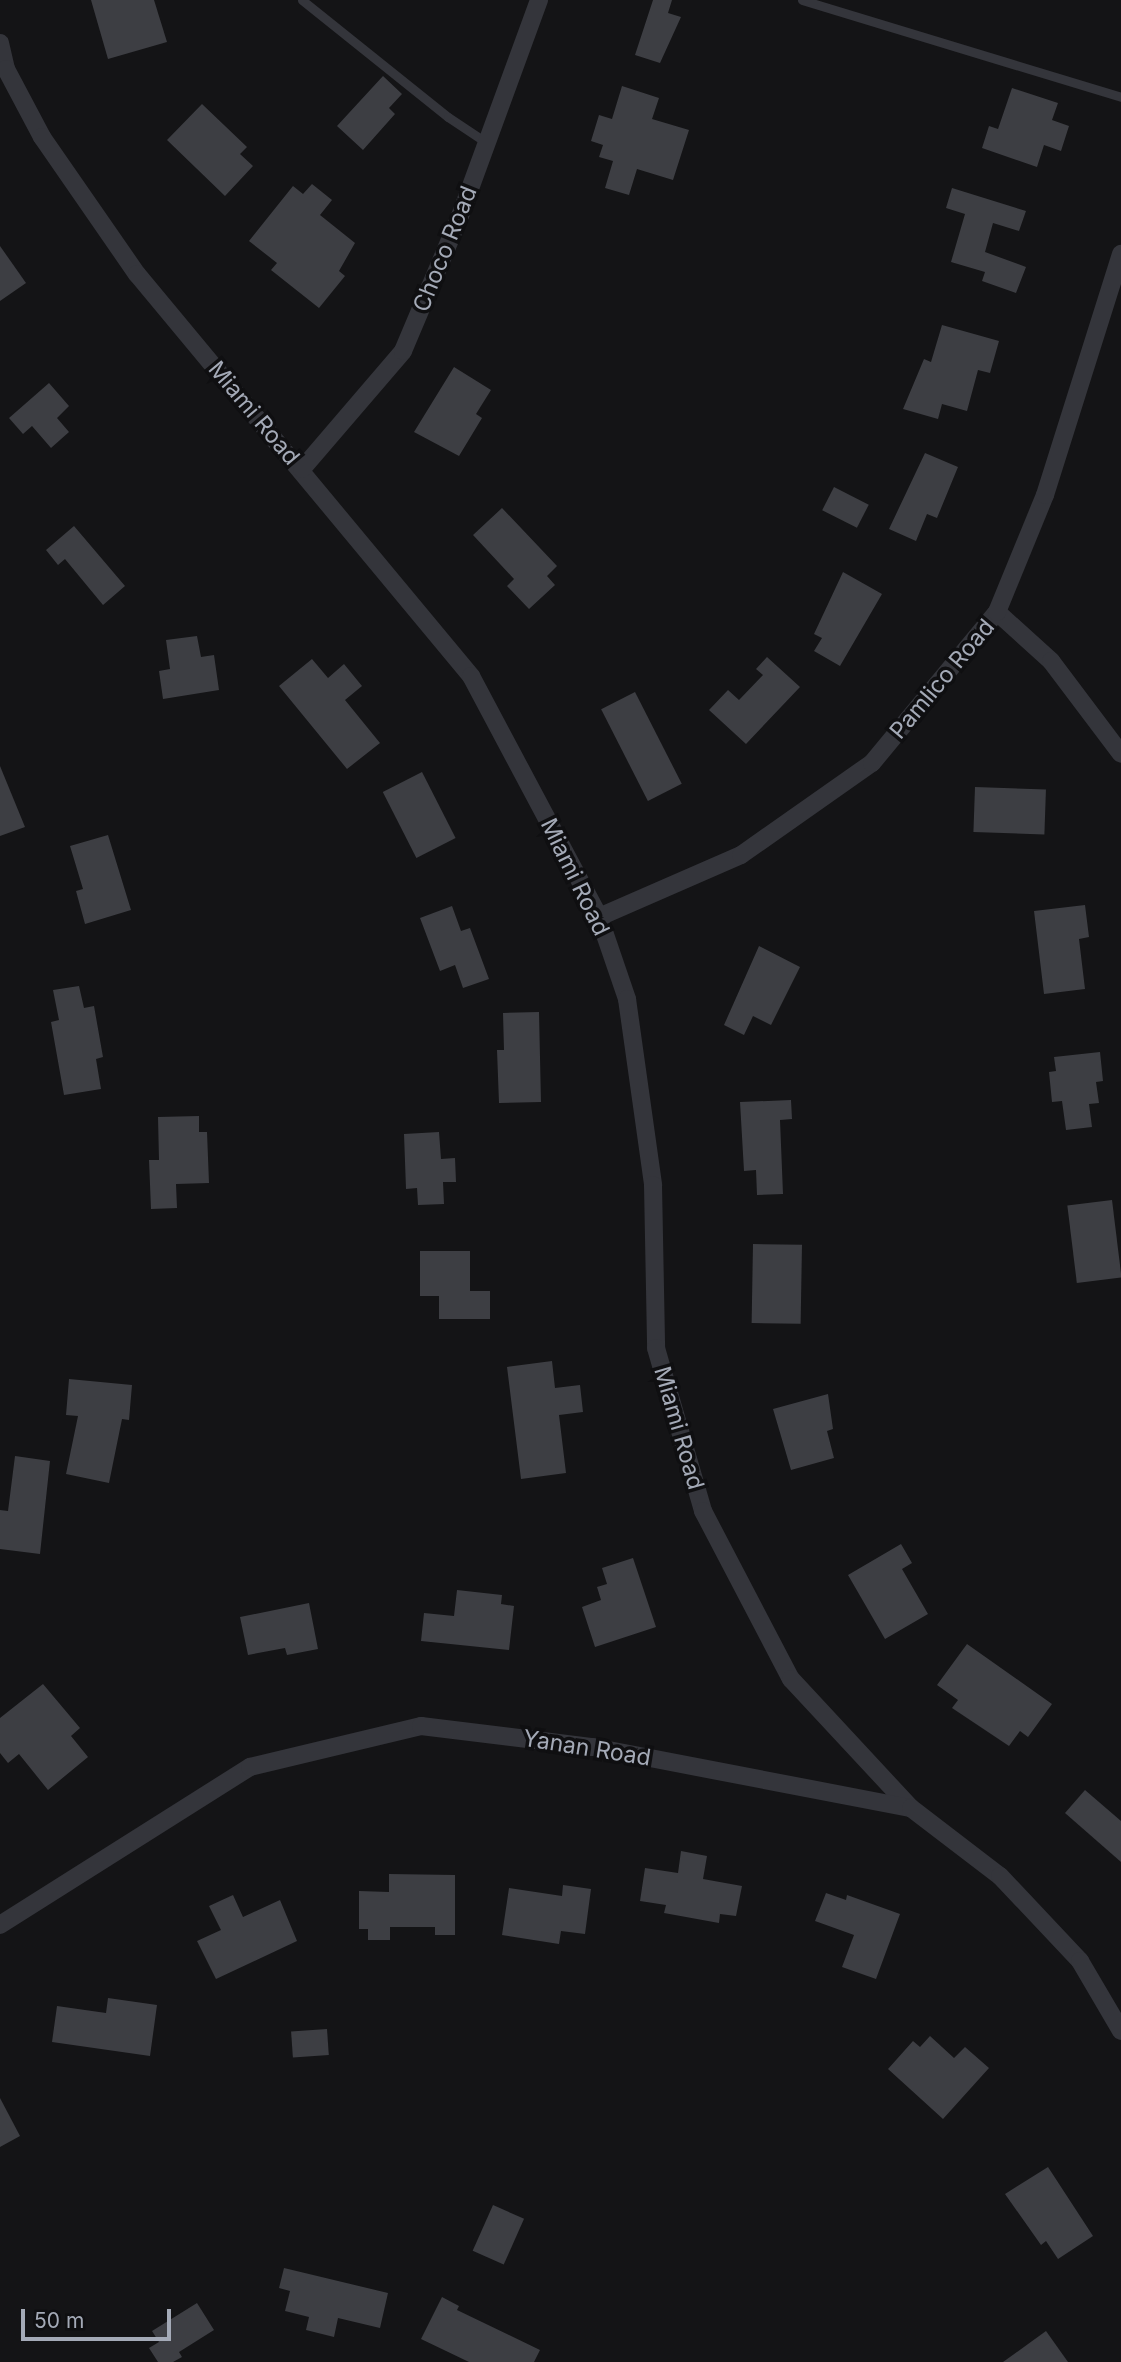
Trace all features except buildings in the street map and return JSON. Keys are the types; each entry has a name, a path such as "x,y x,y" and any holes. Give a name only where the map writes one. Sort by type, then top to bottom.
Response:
{"street":[{"name":"Choco Road","path":"302,469 403,351 487,143 539,0"},
{"name":"Miami Road","path":"0,44 6,69 42,137 137,274 302,469 471,676 599,916 627,999 652,1172 656,1348 703,1511 791,1679 911,1808"},
{"name":"Pamlico Road","path":"599,916 741,855 872,763 997,612 1045,495 1121,254"},
{"path":"997,612 1051,662 1121,754"},
{"name":"Yanan Road","path":"0,1925 250,1767 421,1726 593,1746 911,1808 1009,1885 1080,1961 1121,2031"}],"lane":[{"path":"302,0 448,117 487,143"},
{"path":"802,0 1121,97"}]}
